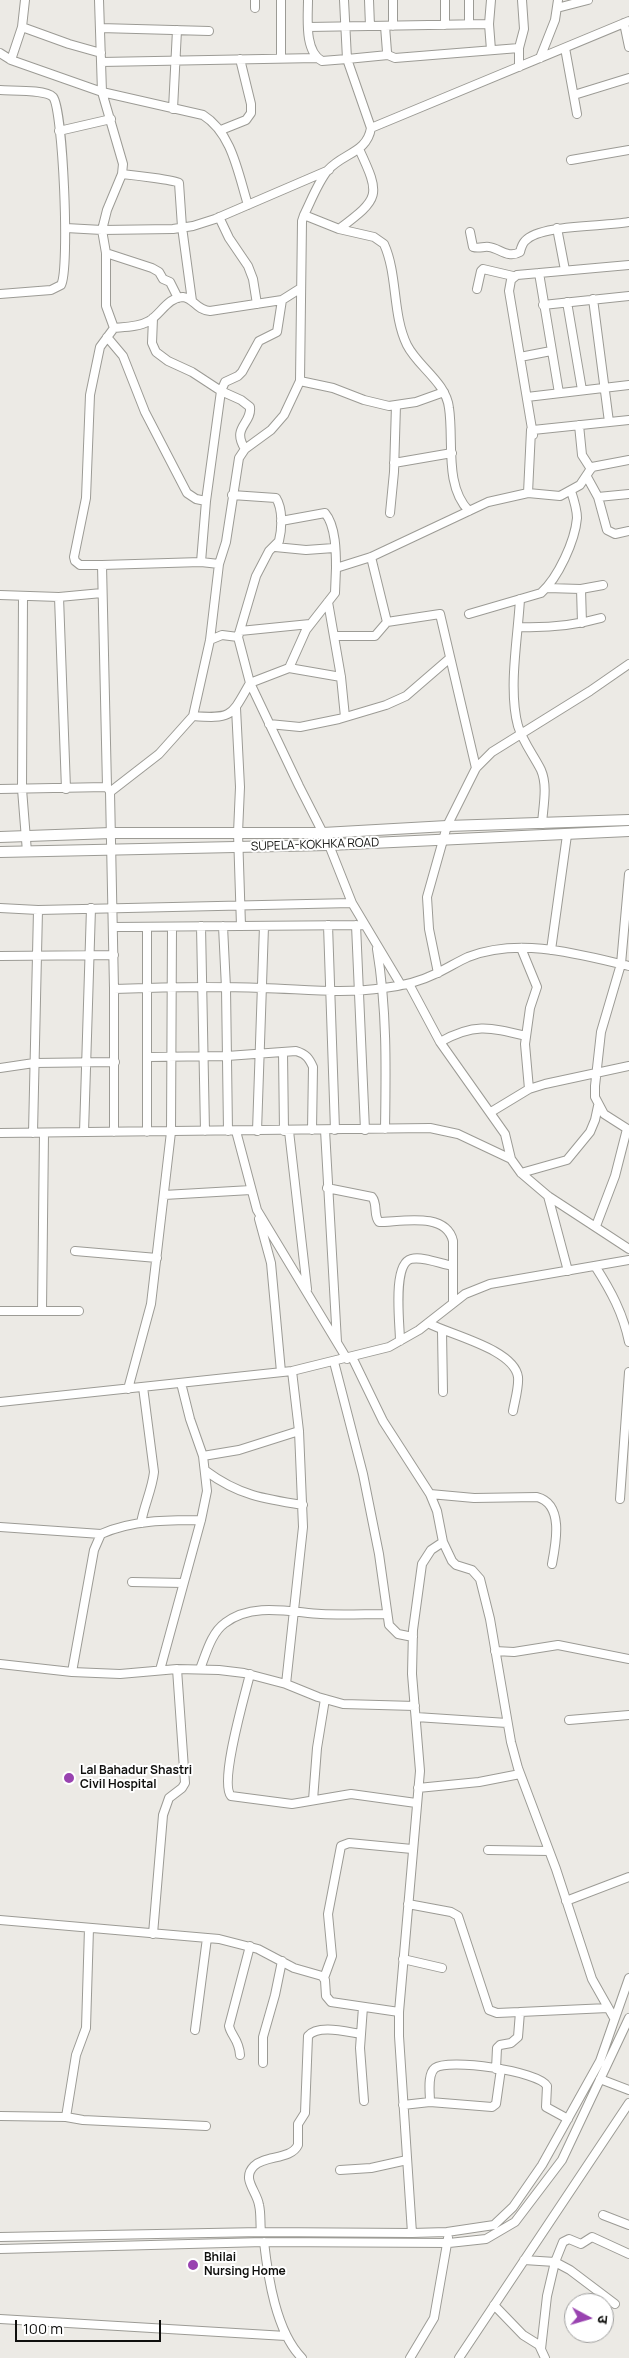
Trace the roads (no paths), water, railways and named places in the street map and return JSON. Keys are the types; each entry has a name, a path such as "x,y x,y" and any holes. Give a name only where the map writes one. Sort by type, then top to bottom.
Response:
{"street":[{"path":"11,60 22,27 25,0"},
{"path":"99,0 102,92 123,164 122,174 107,210 102,230 106,253 106,306 114,328"},
{"path":"281,0 281,58"},
{"path":"308,0 308,27 311,48 317,58 322,61 388,55 395,58 519,48"},
{"path":"344,0 347,59 371,128"},
{"path":"369,0 370,26"},
{"path":"388,55 389,26 393,0"},
{"path":"445,0 445,24"},
{"path":"469,0 469,24"},
{"path":"491,0 489,24 491,50"},
{"path":"518,67 519,48 524,29 522,0"},
{"path":"540,58 558,4 588,0"},
{"path":"66,228 102,230 182,227 219,217 328,170 364,143 371,128 626,22 629,47"},
{"path":"100,24 209,31"},
{"path":"308,27 489,24"},
{"path":"22,27 101,53"},
{"path":"173,109 177,60 177,30"},
{"path":"565,48 577,114"},
{"path":"0,53 11,60 102,92 202,115 214,122 226,138 248,205"},
{"path":"221,130 246,120 251,113 251,104 240,58"},
{"path":"101,62 317,58"},
{"path":"574,95 629,78"},
{"path":"0,90 40,92 52,96 56,106 59,131 66,228 65,274 62,285 51,290 0,294"},
{"path":"59,131 111,120"},
{"path":"339,229 366,208 374,194 372,176 364,143"},
{"path":"571,160 629,150"},
{"path":"0,789 108,790 159,754 193,716 210,640 219,564 226,542 239,458 245,449 271,430 284,415 300,381 304,215 328,170"},
{"path":"122,174 178,181 180,185 182,227 192,301"},
{"path":"304,215 339,229 374,236 384,244 402,330 407,345 444,392 449,406 455,486 462,503 469,511"},
{"path":"219,217 229,238 248,266 253,279 257,304"},
{"path":"470,232 473,247 490,247 496,251 516,254 520,252 528,238 557,228 629,222"},
{"path":"557,228 565,270"},
{"path":"106,253 159,272 162,279 170,282 178,298"},
{"path":"477,289 481,271 484,269 514,276 629,265"},
{"path":"539,273 542,305 559,393"},
{"path":"514,276 509,285 509,291 533,432 528,493"},
{"path":"219,564 201,562 80,565 75,561 74,557 86,498 90,395 100,347 114,328 142,324 153,318 178,298 187,298 204,310 282,300 301,288"},
{"path":"542,305 629,296"},
{"path":"593,299 609,422"},
{"path":"201,562 206,501 221,391 226,382 242,372 259,341 277,332 282,300"},
{"path":"567,302 582,390"},
{"path":"153,318 152,342 156,352 250,407 250,412 242,425 239,438 245,449"},
{"path":"108,337 123,356 145,412 187,493 196,499 206,501"},
{"path":"520,357 551,351"},
{"path":"300,381 333,388 379,405 416,402 444,392"},
{"path":"528,397 629,385"},
{"path":"390,513 396,405"},
{"path":"533,432 629,420"},
{"path":"579,425 582,455 591,469"},
{"path":"394,463 452,453"},
{"path":"336,568 372,557 488,502 528,493 560,496 576,488 587,477 591,469 598,465 629,460"},
{"path":"587,477 598,497 607,530 615,534 629,532"},
{"path":"469,614 520,600 547,588 556,577 574,533 577,517 576,488"},
{"path":"598,497 629,494"},
{"path":"232,495 276,498 279,503 281,521 279,541 269,551 256,576 239,634 250,683 330,845 360,925 365,1130"},
{"path":"193,716 218,718 230,714 236,708 250,683 289,668 310,624 335,592 336,568 334,548 329,520 325,513 281,521"},
{"path":"275,546 306,550 334,548"},
{"path":"372,557 387,622"},
{"path":"102,565 114,955 114,1132"},
{"path":"547,588 581,588 603,585"},
{"path":"581,588 582,623"},
{"path":"0,595 59,597 102,593"},
{"path":"23,596 22,789 27,852"},
{"path":"59,597 66,789"},
{"path":"520,600 515,708 521,733 541,772 544,785 542,824"},
{"path":"328,602 341,676 345,717"},
{"path":"334,636 375,636 387,622 440,614 476,768"},
{"path":"518,627 554,628 601,618"},
{"path":"210,640 222,634 239,634 310,624"},
{"path":"269,724 300,727 386,705 406,696 450,658"},
{"path":"438,973 429,929 427,898 447,826 476,768 492,752 590,691 629,664"},
{"path":"289,668 341,676"},
{"path":"236,708 240,787 238,833 242,906 241,926"},
{"name":"SUPELA-KOKHKA ROAD","path":"0,837 111,833 323,833 447,826 629,820"},
{"name":"SUPELA-KOKHKA ROAD","path":"0,852 330,845 629,831"},
{"path":"551,950 566,835"},
{"path":"596,1226 615,1176 628,1129 604,1114 598,1106 595,1097 601,1032 625,965 629,874"},
{"path":"0,908 38,910 352,903"},
{"path":"84,1132 91,908"},
{"path":"33,1133 38,910"},
{"path":"328,925 332,991 335,1130"},
{"path":"113,927 360,925 376,944 401,985 409,984"},
{"path":"128,1389 150,1304 158,1258 171,1132 172,926"},
{"path":"202,926 205,1132"},
{"path":"223,926 228,1131"},
{"path":"257,1131 260,988 264,926"},
{"path":"147,927 147,1132"},
{"path":"376,944 383,989 387,1050 385,1129"},
{"path":"522,948 528,968 536,981 537,987 530,1008 526,1036 529,1089"},
{"path":"114,989 173,987 332,991 383,989 409,984 438,973 469,957 496,950 522,948 551,950 625,965"},
{"path":"0,956 114,955"},
{"path":"409,984 440,1042 505,1134 511,1159 521,1173 548,1196 629,1249"},
{"path":"440,1042 459,1032 472,1028 504,1030 526,1036"},
{"path":"147,1057 227,1056 283,1052 303,1053 309,1058 313,1067 312,1130"},
{"path":"283,1052 286,1131 308,1294"},
{"path":"0,1068 34,1062 115,1062"},
{"path":"491,1112 529,1089 629,1066"},
{"path":"521,1173 567,1160 590,1132 596,1120 598,1106"},
{"path":"0,1133 430,1128 458,1134 511,1159"},
{"path":"325,1130 338,1344"},
{"path":"236,1131 271,1263 281,1372"},
{"path":"42,1310 44,1133"},
{"path":"328,1188 372,1197 375,1202 376,1218 379,1222 426,1220 446,1229 452,1236 453,1241 453,1303"},
{"path":"164,1195 251,1190"},
{"path":"548,1196 568,1270"},
{"path":"257,1210 338,1344 349,1358 383,1421 430,1494 437,1511 443,1542 452,1561 456,1565 472,1570 480,1579 507,1723 520,1774 549,1851 592,1979 614,2018"},
{"path":"75,1251 158,1258"},
{"path":"400,1341 398,1278 406,1262 411,1259 420,1259 453,1266"},
{"path":"0,1402 292,1371 334,1362 389,1347 428,1323 465,1294 490,1284 629,1260"},
{"path":"595,1266 617,1300 629,1342"},
{"path":"0,1311 79,1311"},
{"path":"428,1323 442,1331 493,1351 513,1364 518,1378 513,1411"},
{"path":"442,1331 443,1392"},
{"path":"334,1362 363,1474 379,1554 386,1614 393,1630 413,1637"},
{"path":"286,1684 303,1505 299,1431 292,1371"},
{"path":"620,1499 626,1458 629,1372"},
{"path":"160,1670 201,1520 206,1491 206,1471 203,1456 190,1419 182,1383"},
{"path":"141,1523 145,1504 153,1486 154,1472 143,1387"},
{"path":"203,1456 239,1450 299,1431"},
{"path":"206,1471 230,1488 241,1492 263,1499 303,1505"},
{"path":"430,1494 458,1497 537,1496 544,1498 552,1508 556,1523 556,1543 552,1564"},
{"path":"0,1527 100,1534 141,1523 201,1520"},
{"path":"72,1672 94,1550 100,1534"},
{"path":"412,2233 403,2106 399,2012 420,1771 412,1674 413,1637 422,1564 431,1550 443,1542"},
{"path":"132,1582 183,1583"},
{"path":"200,1669 213,1636 224,1623 241,1613 260,1610 322,1614 386,1614"},
{"path":"495,1651 514,1652 558,1645 629,1659"},
{"path":"0,1664 72,1672 120,1674 177,1669 200,1669 250,1674 286,1684 343,1704 415,1706"},
{"path":"153,1934 163,1815 169,1798 182,1788 185,1783 177,1669"},
{"path":"250,1674 227,1778 228,1792 235,1798 292,1804 351,1794 416,1803"},
{"path":"313,1800 317,1748 325,1699"},
{"path":"570,1720 629,1715"},
{"path":"416,1717 507,1723"},
{"path":"418,1788 479,1782 520,1774"},
{"path":"399,2012 334,2003 328,1999 324,1978 332,1956 328,1914 341,1846 349,1843 412,1849"},
{"path":"488,1850 549,1851"},
{"path":"566,1901 629,1877"},
{"path":"408,1904 451,1912 458,1916 489,2010 497,2014 608,2008"},
{"path":"0,1920 207,1938 250,1946 294,1968 324,1978"},
{"path":"66,2117 76,2054 85,2034 89,1928"},
{"path":"196,2030 207,1938"},
{"path":"240,2056 238,2040 230,2032 229,2026 250,1946"},
{"path":"403,1959 442,1968"},
{"path":"264,2063 263,2037 276,1995 282,1961"},
{"path":"0,2237 261,2232 412,2233 447,2232 494,2225 513,2207 542,2165 568,2119 600,2060 629,1978"},
{"path":"364,2007 361,2034 361,2068 364,2101"},
{"path":"403,2106 430,2102 492,2108 496,2104 499,2069 497,2048 515,2040 519,2034 520,2012"},
{"path":"0,2249 264,2242 449,2242 486,2239 515,2222 562,2160 629,2018"},
{"path":"261,2232 260,2206 250,2184 250,2170 256,2164 293,2151 298,2145 298,2124 305,2114 308,2036 311,2032 320,2030 361,2034"},
{"path":"430,2102 430,2077 435,2068 451,2064 499,2069 541,2079 547,2086 546,2107 568,2119"},
{"path":"600,2078 629,2090"},
{"path":"459,2358 629,2103"},
{"path":"0,2116 66,2117 83,2120 206,2126"},
{"path":"340,2170 371,2168 408,2160"},
{"path":"603,2215 629,2225"},
{"path":"410,2358 434,2318 449,2242 447,2232"},
{"path":"541,2349 547,2296 555,2262 563,2242 569,2239 581,2244 592,2237 629,2254"},
{"path":"264,2242 267,2274 286,2336 295,2355 302,2358"},
{"path":"524,2260 555,2262 570,2270 615,2304"},
{"path":"494,2305 523,2335 539,2345 545,2358"},
{"path":"0,2319 286,2336"}],"place":[{"name":"Lal Bahadur Shastri Civil Hospital","path":"69,1778"},
{"name":"Bhilai Nursing Home","path":"193,2265"}]}
